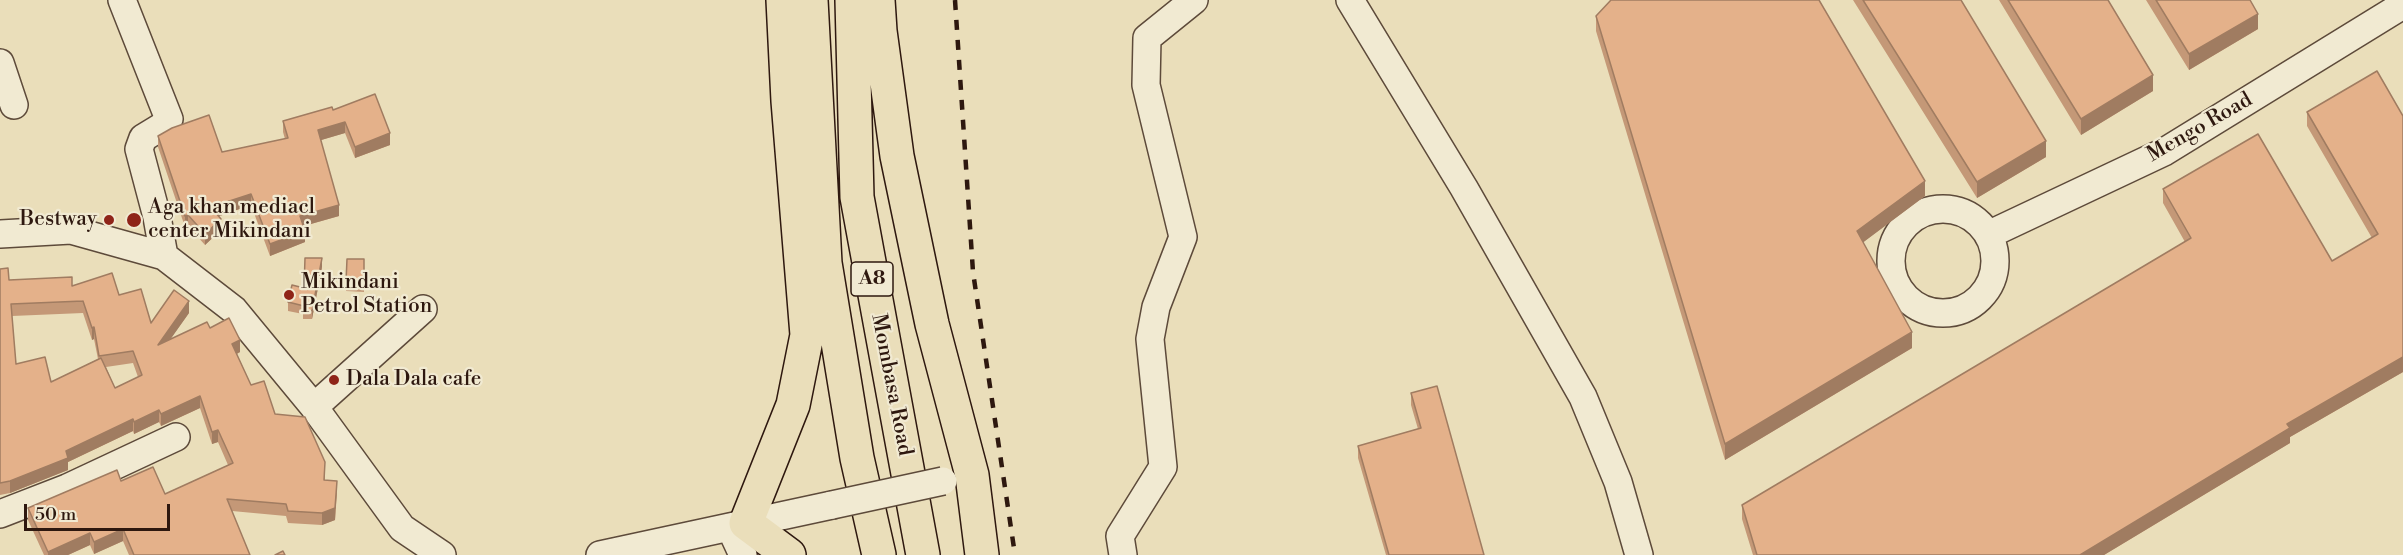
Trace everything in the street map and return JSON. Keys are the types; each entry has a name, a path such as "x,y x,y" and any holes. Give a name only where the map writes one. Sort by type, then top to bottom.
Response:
{"highway":[{"path":"783,0 788,101 807,335 793,405 740,535 789,555"},
{"name":"Mombasa Road","path":"811,0 825,263 856,458 879,555"},
{"name":"Mombasa Road","path":"852,0 856,197 923,555"},
{"path":"879,0 880,31 897,156 932,324 957,478 982,555"}],"street":[{"path":"122,0 169,119 166,124 143,138 139,149 157,217 164,256"},
{"path":"1123,555 1120,536 1163,467 1150,339 1156,307 1183,237 1146,85 1147,38 1194,0"},
{"path":"1350,0 1464,188 1582,397 1618,482 1639,555"},
{"name":"Mengo Road","path":"1988,235 2164,152 2403,6"},
{"path":"0,63 14,105"},
{"path":"0,234 71,230 164,256 234,310 314,407 402,528 442,555"},
{"path":"314,407 423,309"},
{"path":"0,514 67,488 176,437"},
{"path":"600,555 740,535 832,505 957,478"}],"building":[{"path":"1611,0 1819,0 1925,181 1857,231 1912,332 1725,444 1596,16"},
{"path":"1863,0 1961,0 2046,141 1977,182"},
{"path":"2008,0 2108,0 2153,75 2081,119"},
{"path":"2156,0 2250,0 2258,14 2189,54"},
{"path":"2377,71 2403,116 2403,357 2287,424 2290,428 2080,555 1757,555 1742,505 2191,238 2163,189 2258,134 2332,261 2378,234 2307,112"},
{"path":"375,94 390,133 355,147 345,122 318,130 339,205 300,216 305,231 270,244 251,194 211,207 221,219 205,234 188,215 185,216 158,136 172,128 209,115 222,152 288,138 283,121 332,107 333,110"},
{"path":"305,258 322,258 312,311 303,310 304,306 288,302 292,285 304,288"},
{"path":"347,259 364,259 364,283 346,282"},
{"path":"8,268 9,280 72,277 72,286 112,273 119,295 141,289 151,323 174,290 189,301 158,345 207,322 210,328 229,318 240,340 232,344 251,385 264,381 275,414 305,417 325,462 324,480 337,481 335,508 322,513 288,511 286,504 227,499 250,555 134,555 123,529 94,542 90,533 48,552 28,508 117,470 121,481 153,467 165,494 233,463 218,430 212,432 200,396 161,414 159,410 134,422 133,419 66,451 68,458 0,483 0,269","holes":["83,301 92,328 94,327 99,356 133,351 142,375 115,388 101,358 51,382 45,357 16,364 11,304"]},
{"path":"1437,386 1484,555 1389,555 1358,446 1421,428 1411,393"}],"railway":[{"path":"955,0 973,272 1015,555"}],"place":[{"name":"Bestway","path":"109,220"},
{"name":"Aga khan mediacl center Mikindani","path":"134,220"},
{"name":"Mikindani Petrol Station","path":"289,295"},
{"name":"Dala Dala cafe","path":"334,380"}]}
